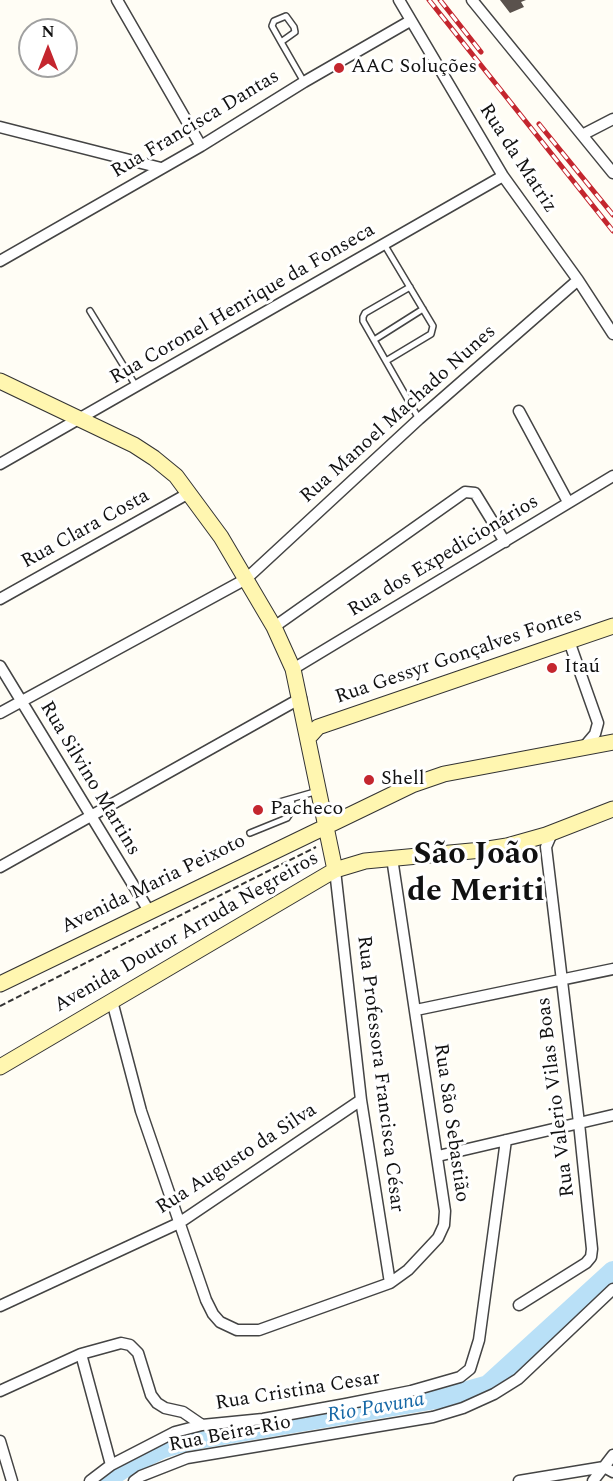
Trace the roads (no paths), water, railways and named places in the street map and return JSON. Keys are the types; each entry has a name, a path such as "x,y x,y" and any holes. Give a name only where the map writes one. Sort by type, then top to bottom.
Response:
{"main road":[{"path":"0,381 134,445 167,467 221,537 274,627 293,669 311,729 318,791 335,870"},
{"name":"Rua Gessyr Gonçalves Fontes","path":"311,729 613,626"},
{"name":"Avenida Maria Peixoto","path":"0,984 412,784 444,774 613,742"},
{"name":"Avenida Doutor Arruda Negreiros","path":"0,1067 335,870 365,861 482,850 545,839 613,809"}],"street":[{"path":"117,0 201,146"},
{"name":"Rua da Matriz","path":"399,0 503,176 578,280 613,334"},
{"path":"472,0 613,172"},
{"name":"Rua Francisca Dantas","path":"0,261 201,146 304,82 410,21"},
{"path":"582,135 613,119"},
{"path":"0,127 161,168"},
{"name":"Rua Coronel Henrique da Fonseca","path":"0,464 503,176"},
{"name":"Rua Manoel Machado Nunes","path":"0,713 246,579 419,419 578,280"},
{"path":"519,411 568,502"},
{"name":"Rua dos Expedicionários","path":"293,669 613,476"},
{"path":"274,627 465,492 475,493 506,542"},
{"name":"Rua Clara Costa","path":"0,599 189,493"},
{"path":"569,641 598,723 595,734 584,747"},
{"name":"Rua Silvino Martins","path":"0,666 149,911"},
{"path":"0,867 301,698"},
{"name":"Rua Valerio Vilas Boas","path":"519,1305 586,1263 591,1257 592,1249 545,839"},
{"name":"Rua São Sebastião","path":"112,1000 141,1111 206,1300 220,1322 237,1330 259,1330 390,1283 408,1270 438,1238 444,1225 445,1211 392,858"},
{"name":"Rua Professora Francisca César","path":"335,870 361,1100 390,1283"},
{"path":"416,1011 613,969"},
{"name":"Rua Augusto da Silva","path":"0,1306 179,1223 361,1100"},
{"path":"438,1156 613,1115"},
{"name":"Rua Cristina Cesar","path":"0,1391 81,1354 121,1343 130,1345 138,1353 151,1395 157,1403 165,1408 183,1412 202,1425 263,1419 411,1391 460,1377 470,1368 479,1340 506,1140"},
{"name":"Rua Beira-Rio","path":"134,1481 141,1476 188,1458 433,1417 464,1408 494,1394 518,1379 613,1289"},
{"path":"81,1354 111,1465"},
{"path":"90,1481 111,1465 175,1432 202,1425"},
{"path":"1,1449 12,1481"},
{"path":"593,1481 609,1469 613,1455"},
{"path":"519,1481 609,1469"}],"lane":[{"path":"281,42 295,32 286,16 272,22 272,26 281,42 304,82"},
{"path":"384,244 433,326 431,334 386,361"},
{"path":"410,287 365,313 363,321 419,419"},
{"path":"374,340 423,309"},
{"path":"90,311 136,386"},
{"path":"276,803 318,791"},
{"path":"250,833 287,818 293,809 291,799"}],"waterway":[{"name":"Rio Pavuna","path":"105,1481 124,1468 161,1449 187,1441 442,1398 488,1385 613,1271"}],"railway":[{"path":"429,0 613,231"},
{"path":"440,0 481,52"},
{"path":"539,124 613,215"}],"place":[{"name":"AAC Soluções","path":"339,68"},
{"name":"Itaú","path":"552,668"},
{"name":"Shell","path":"369,780"},
{"name":"Pacheco","path":"258,810"}],"district":[{"name":"São João de Meriti","path":"476,876"}]}
